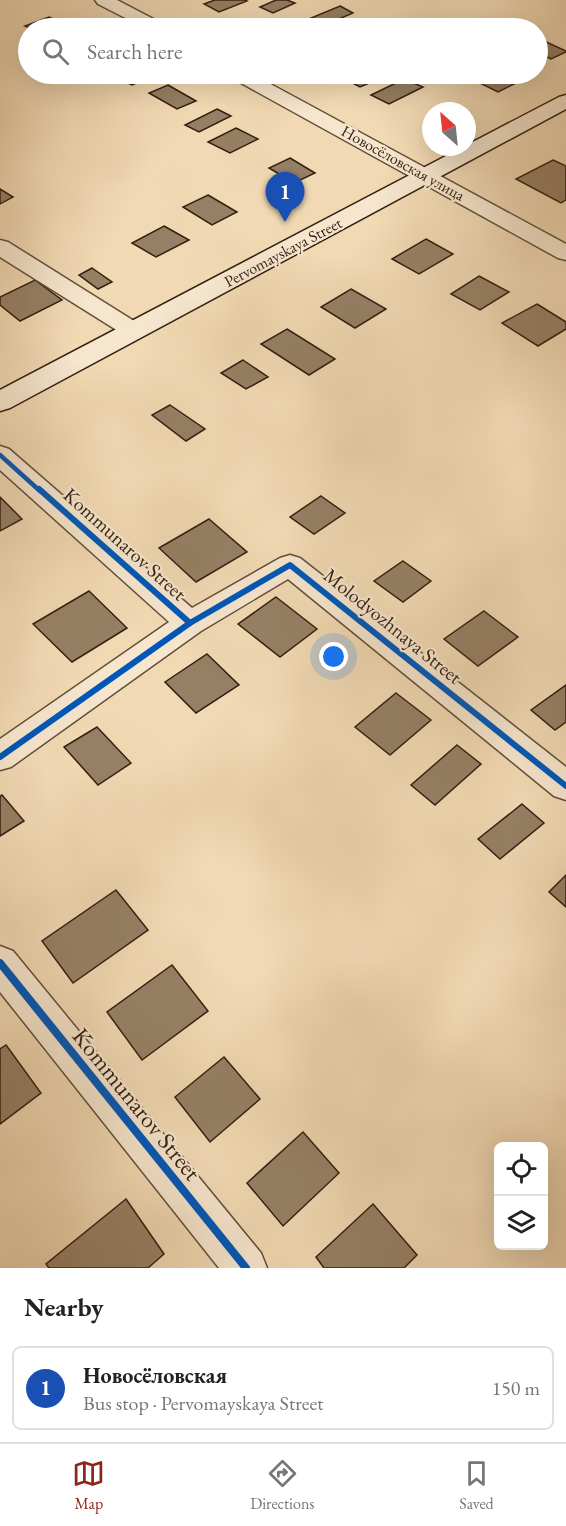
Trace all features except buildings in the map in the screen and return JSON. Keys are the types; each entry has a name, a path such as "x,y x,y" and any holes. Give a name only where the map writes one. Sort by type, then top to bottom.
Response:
{"main road":[{"name":"Pervomayskaya Street","path":"0,402 566,101"}],"street":[{"path":"104,0 138,18"},
{"name":"Новосёловская улица","path":"258,84 566,253"},
{"path":"0,247 134,331"},
{"name":"Kommunarov Street","path":"0,454 190,623 0,757"},
{"name":"Molodyozhnaya Street","path":"190,623 291,565 566,786"},
{"name":"Kommunarov Street","path":"0,963 246,1268"}],"cycle path":[{"path":"0,455 190,623 0,757"},
{"path":"190,623 290,565 566,786"},
{"path":"0,963 246,1268"}],"place":[{"name":"Новосёловская","path":"285,222"}]}
